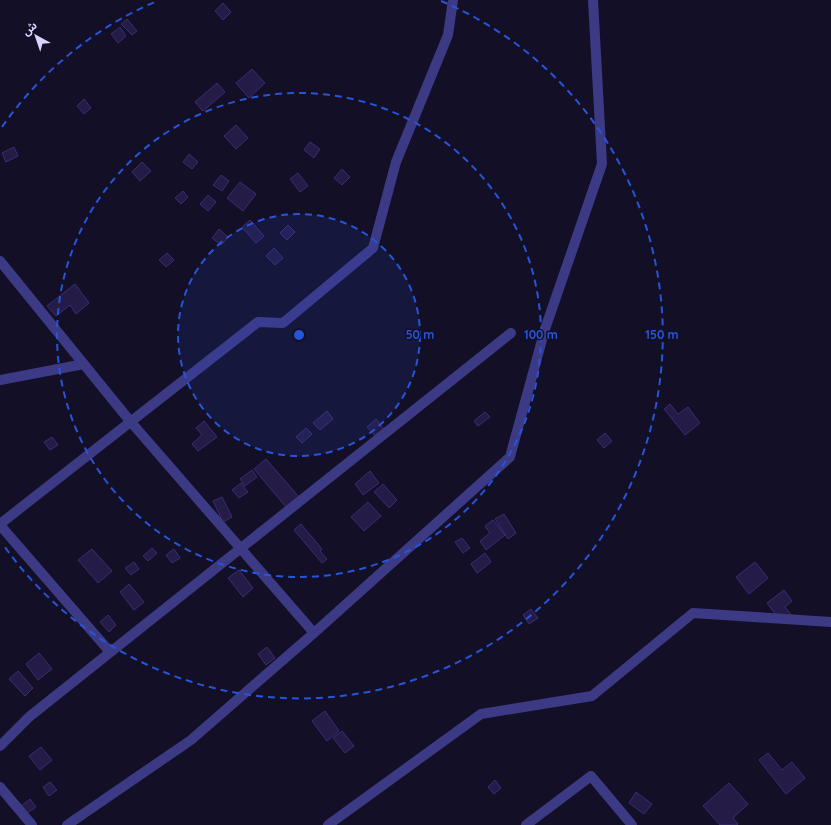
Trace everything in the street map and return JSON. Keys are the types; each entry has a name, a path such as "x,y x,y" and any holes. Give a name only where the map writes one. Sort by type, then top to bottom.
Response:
{"street":[{"path":"110,652 0,524 258,322 283,323 373,248 396,162 448,35 453,0"},
{"path":"67,825 191,740 314,633 510,457 545,329 602,164 593,0"},
{"path":"0,261 130,421 314,633"},
{"path":"0,746 29,717 511,333"},
{"path":"0,380 84,364"},
{"path":"328,825 481,714 592,696 693,613 831,622"},
{"path":"526,825 591,776 632,825"},
{"path":"0,787 32,825"}],"building":[{"path":"223,3 231,12 223,20 215,11"},
{"path":"127,19 137,31 132,35 121,24"},
{"path":"120,27 126,36 118,43 111,34"},
{"path":"252,69 265,83 249,98 236,83"},
{"path":"217,83 225,92 203,111 195,102"},
{"path":"84,99 91,108 84,114 77,106"},
{"path":"236,125 248,138 236,149 224,136"},
{"path":"310,142 320,149 314,158 304,150"},
{"path":"14,147 18,156 6,162 2,153"},
{"path":"189,154 198,162 192,169 183,162"},
{"path":"142,162 151,171 140,181 132,172"},
{"path":"342,169 350,177 342,185 334,178"},
{"path":"298,173 308,186 300,192 290,179"},
{"path":"221,175 229,181 222,191 213,185"},
{"path":"240,182 256,194 243,211 227,198"},
{"path":"183,191 188,197 181,204 175,198"},
{"path":"208,195 216,202 208,211 200,204"},
{"path":"250,220 264,236 256,243 242,227"},
{"path":"288,225 295,232 287,240 280,233"},
{"path":"219,229 228,237 221,245 212,238"},
{"path":"274,248 283,258 275,265 266,256"},
{"path":"167,253 174,260 166,267 159,260"},
{"path":"75,284 89,303 76,314 70,305 56,316 47,306"},
{"path":"670,404 678,414 688,407 700,423 685,435 664,409"},
{"path":"327,411 333,419 320,430 313,423"},
{"path":"485,412 490,417 478,426 474,421"},
{"path":"376,419 384,429 375,436 367,427"},
{"path":"204,421 217,437 198,451 192,444 202,435 196,428"},
{"path":"306,428 312,434 302,443 296,437"},
{"path":"605,433 612,441 604,448 597,440"},
{"path":"52,437 58,445 50,450 44,442"},
{"path":"266,459 299,497 286,507 254,469"},
{"path":"252,470 257,477 245,486 240,479"},
{"path":"370,471 379,483 363,495 355,484"},
{"path":"241,483 248,492 239,498 232,490"},
{"path":"383,484 397,500 389,508 374,492"},
{"path":"222,497 232,517 223,522 213,501"},
{"path":"368,502 381,516 364,531 351,517"},
{"path":"504,514 516,533 508,539 495,519"},
{"path":"493,520 505,535 486,550 480,541 490,533 485,526"},
{"path":"301,524 322,549 320,551 327,559 322,563 294,530"},
{"path":"462,538 470,548 463,553 455,542"},
{"path":"152,548 157,553 148,561 143,556"},
{"path":"92,549 112,571 98,583 78,560"},
{"path":"174,549 180,558 172,563 166,555"},
{"path":"485,553 491,562 477,573 471,564"},
{"path":"134,562 139,569 131,575 125,568"},
{"path":"755,562 768,578 749,594 736,577"},
{"path":"239,570 253,588 243,597 228,578"},
{"path":"129,584 144,602 134,610 120,592"},
{"path":"784,590 792,601 785,607 793,617 783,624 767,603"},
{"path":"531,609 538,618 529,624 523,615"},
{"path":"108,615 116,625 109,632 100,622"},
{"path":"267,647 275,658 266,665 258,654"},
{"path":"39,653 52,669 38,680 26,664"},
{"path":"18,671 33,688 25,696 9,679"},
{"path":"325,711 339,731 327,741 312,721"},
{"path":"342,731 354,746 345,753 333,738"},
{"path":"41,747 52,760 40,770 29,756"},
{"path":"768,753 782,770 792,762 805,778 786,794 759,760"},
{"path":"495,780 501,788 494,794 488,787"},
{"path":"50,782 57,790 49,796 43,787"},
{"path":"729,783 748,804 733,818 738,824 737,825 720,825 703,806"},
{"path":"636,792 652,804 644,814 629,803"},
{"path":"30,799 36,807 27,813 21,806"}]}
